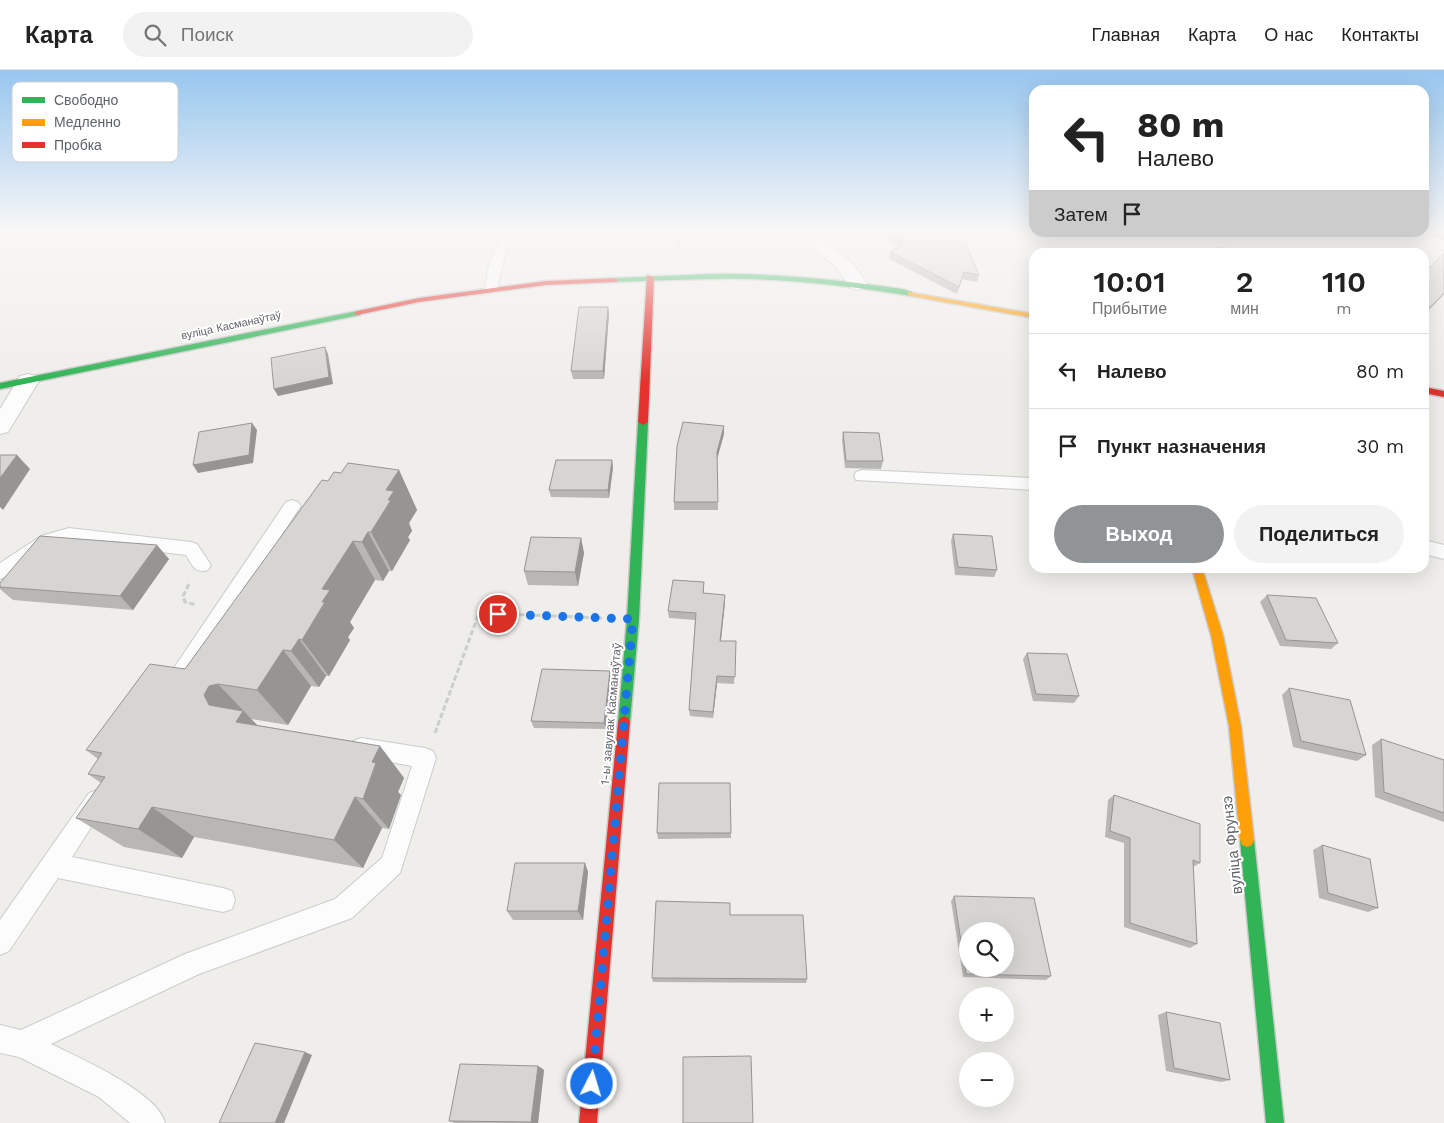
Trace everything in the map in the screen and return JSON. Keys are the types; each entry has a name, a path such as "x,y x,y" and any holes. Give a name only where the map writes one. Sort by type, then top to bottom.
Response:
{"street":[{"name":"вуліца Касманаўтаў","path":"0,386 358,312 491,289 564,282"},
{"name":"1-ы завулак Касманаўтаў","path":"588,1123 633,619 650,282"},
{"name":"вуліца Касманаўтаў","path":"837,282 858,284 1029,315"},
{"path":"0,427 28,381"},
{"path":"1429,391 1444,394"},
{"name":"вуліца Фрунзэ","path":"1198,573 1217,635 1235,726 1275,1123"}],"lane":[{"path":"491,289 492,282"},
{"path":"862,476 1029,484"},
{"path":"159,707 292,506"},
{"path":"0,572 46,541 69,534 191,549 202,565"},
{"path":"1429,548 1444,552"},
{"path":"11,1041 194,963 343,908 392,865 425,758 339,744"},
{"path":"0,942 55,865 109,782"},
{"path":"55,865 223,900"},
{"path":"11,1041 109,1087 151,1122"}],"path":[{"path":"425,758 479,613 633,619"}],"building":[{"path":"949,282 961,282 959,287"},
{"path":"1429,282 1444,282 1444,293 1430,307"},
{"path":"579,307 608,307 603,371 571,371"},
{"path":"325,347 329,377 274,389 271,358"},
{"path":"683,422 724,426 717,452 718,502 674,502 677,446"},
{"path":"252,423 249,455 193,465 199,432"},
{"path":"843,432 879,433 883,461 846,461"},
{"path":"0,455 17,455 0,478"},
{"path":"556,460 612,460 608,490 549,490"},
{"path":"348,463 399,470 386,490 394,491 388,500 391,500 371,532 368,532 362,542 353,541 322,589 330,590 322,602 325,602 302,640 299,639 291,651 283,650 257,690 218,684 209,686 204,695 209,705 243,711 236,722 380,746 372,762 376,763 363,799 355,797 334,840 152,807 138,829 76,818 105,777 88,774 102,753 86,750 150,664 185,669 322,480 328,481 334,472 341,473"},
{"path":"953,534 992,536 997,570 958,567"},
{"path":"40,536 157,545 120,596 0,587 0,583"},
{"path":"531,537 581,538 575,572 524,571"},
{"path":"673,580 704,582 703,593 725,595 720,641 736,641 735,677 717,676 713,712 689,710 696,613 668,611"},
{"path":"1267,595 1316,598 1338,643 1286,640"},
{"path":"1027,653 1067,654 1079,696 1036,694"},
{"path":"542,669 610,671 604,723 531,721"},
{"path":"1289,688 1350,700 1366,755 1301,741"},
{"path":"1381,739 1444,760 1444,813 1384,792"},
{"path":"659,783 730,783 731,833 657,833"},
{"path":"1114,795 1200,824 1200,863 1193,860 1197,944 1130,923 1130,838 1110,831"},
{"path":"1322,845 1370,859 1378,908 1328,893"},
{"path":"515,863 585,863 578,911 507,911"},
{"path":"954,896 1034,898 1051,976 1014,975 1014,922 959,922 959,928"},
{"path":"656,901 730,903 730,915 803,915 807,979 652,978"},
{"path":"1166,1012 1220,1023 1230,1080 1174,1068"},
{"path":"255,1043 305,1052 275,1123 219,1123"},
{"path":"751,1056 753,1123 683,1123 683,1057"},
{"path":"460,1064 538,1066 531,1122 449,1121"}],"traffic: fast":[{"path":"831,282 911,294"},
{"path":"0,386 357,313"},
{"path":"624,722 633,619 643,422"},
{"path":"1247,840 1275,1123"}],"traffic: slow":[{"path":"911,294 1029,315"},
{"path":"1198,573 1217,635 1235,726 1247,840"}],"traffic: jam":[{"path":"357,313 419,300 546,283 565,282"},
{"path":"643,422 650,282"},
{"path":"1429,391 1444,394"},
{"path":"588,1123 624,722"}],"route":[{"path":"498,614 633,619 592,1084"}]}
